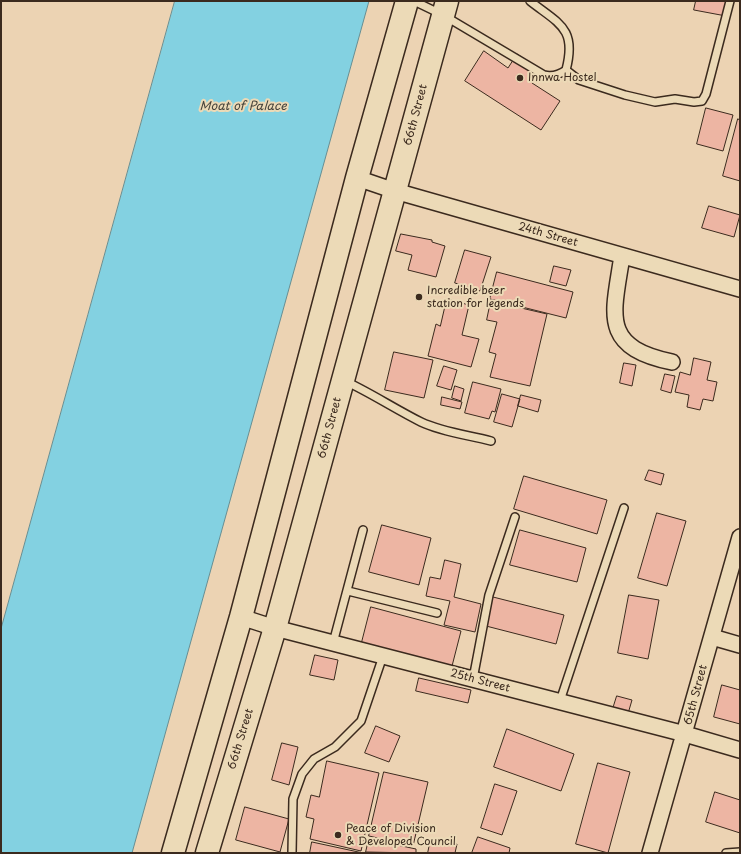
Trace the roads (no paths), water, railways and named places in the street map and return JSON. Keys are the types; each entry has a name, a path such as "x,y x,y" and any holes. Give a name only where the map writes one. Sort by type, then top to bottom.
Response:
{"main road":[{"path":"173,853 241,617 358,178 407,1"},
{"name":"66th Street","path":"207,853 275,628 445,8"}],"street":[{"name":"24th Street","path":"358,178 395,191 740,289"},
{"path":"622,256 615,303 615,321 621,337 630,347 636,350 653,358 672,362"},
{"name":"65th Street","path":"650,853 740,537"},
{"name":"25th Street","path":"241,617 275,628 685,734 740,750"},
{"path":"712,638 740,645"}],"lane":[{"path":"414,1 445,8 544,75 552,77 566,70"},
{"path":"530,1 559,24 569,37 570,53 566,70"},
{"path":"566,70 579,80 625,95 655,102 675,99 694,102 702,101 706,94 730,1"},
{"path":"343,380 377,396 422,422 439,428 491,441"},
{"path":"560,702 624,508"},
{"path":"472,679 489,595 515,517"},
{"path":"332,643 348,591 363,530"},
{"path":"348,591 437,613"},
{"path":"292,853 293,799 302,774 314,759 335,747 361,721 383,656"},
{"path":"726,853 740,852"}],"water":[{"name":"Moat of Palace","path":"175,1 369,1 132,853 1,853 1,629"}],"place":[{"name":"Innwa Hostel","path":"520,78"},
{"name":"Incredible beer station for legends","path":"419,297"},
{"name":"Peace of Division & Developed Council","path":"338,835"}]}
